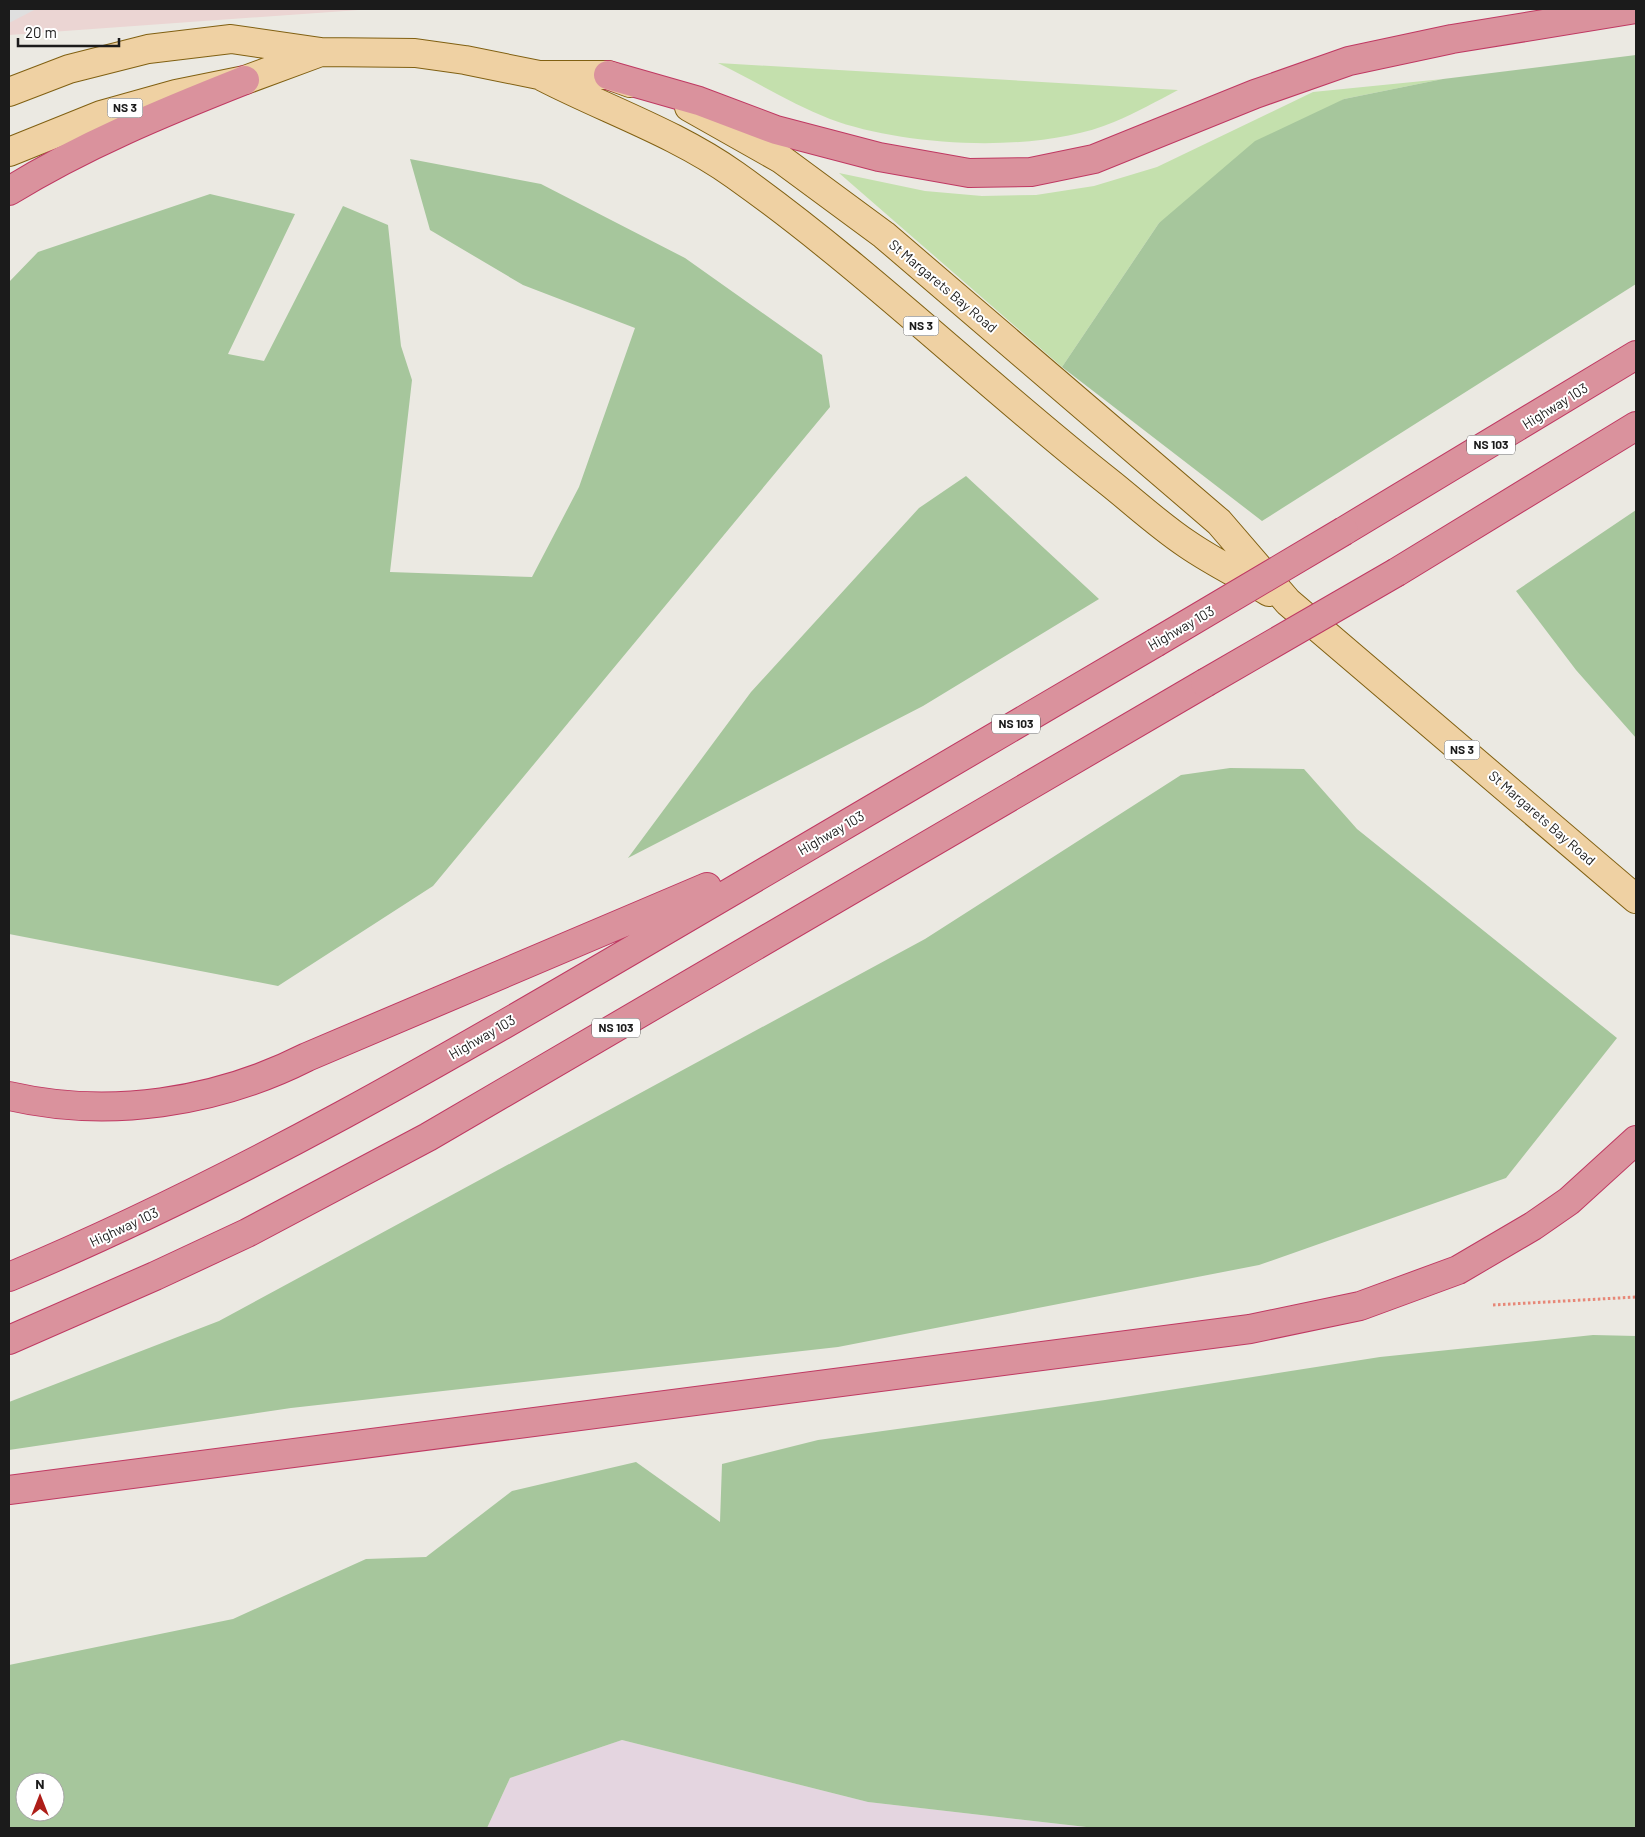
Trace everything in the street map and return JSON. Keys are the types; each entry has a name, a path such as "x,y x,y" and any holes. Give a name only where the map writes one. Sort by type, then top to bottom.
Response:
{"highway":[{"path":"608,76 699,101 776,130 879,157 968,173 1031,172 1094,159 1255,94 1349,62 1452,38 1636,9"},
{"path":"9,190 47,168 144,121 245,80"},
{"name":"Highway 103","path":"9,1277 170,1206 355,1110 1155,643 1636,355"},
{"name":"NS 103","path":"9,1340 113,1295 247,1232 419,1141 1397,572 1636,426"},
{"path":"9,1096 86,1107 153,1104 216,1092 277,1072 307,1057 682,900 878,806"},
{"path":"9,1490 1250,1329 1351,1308 1458,1270 1493,1250 1569,1201 1636,1140"}],"main road":[{"name":"St Margarets Bay Road","path":"9,92 69,69 148,49 231,38 321,52 415,53 465,60 538,75 608,76 660,93 742,135 781,159 884,235 1219,522 1288,602 1636,899"},
{"name":"St Margarets Bay Road","path":"9,152 101,115 176,94 245,80 321,52"},
{"name":"St Margarets Bay Road","path":"538,75 586,100 662,132 734,174 814,235 1078,458 1188,545 1288,602"}],"path":[{"path":"1493,1305 1636,1297"}],"shaded area":[{"path":"9,9 373,9 9,35"},
{"path":"9,9 36,9 9,23"},
{"path":"622,1740 868,1802 1095,1828 487,1828 510,1778"}],"green space":[{"path":"1636,55 1636,284 1262,521 1062,367 1159,223 1255,141 1344,99 1443,79"},
{"path":"718,63 1178,90 1114,122 1083,132 1049,139 1011,142 933,141 895,136 830,119"},
{"path":"1443,79 1344,99 1159,223 1062,367 839,173 925,191 982,196 1036,195 1094,186 1157,167 1313,92"},
{"path":"410,159 541,184 685,258 822,355 830,407 433,886 278,986 9,934 9,282 38,252 210,194 295,214 228,354 264,361 343,206 388,225 401,346 412,380 390,572 532,577 579,487 635,328 523,285 430,230"},
{"path":"966,476 1099,599 923,706 628,858 751,692 919,508"},
{"path":"1636,510 1636,738 1576,670 1516,591"},
{"path":"1230,768 1304,769 1357,829 1617,1038 1506,1178 1259,1265 838,1347 291,1408 9,1450 9,1402 219,1321 925,939 1181,775"},
{"path":"1593,1335 1636,1336 1636,1828 1095,1828 868,1802 622,1740 510,1778 487,1828 9,1828 9,1665 233,1619 366,1559 426,1557 512,1491 636,1462 720,1522 722,1464 818,1440 1105,1400 1380,1357"}]}
